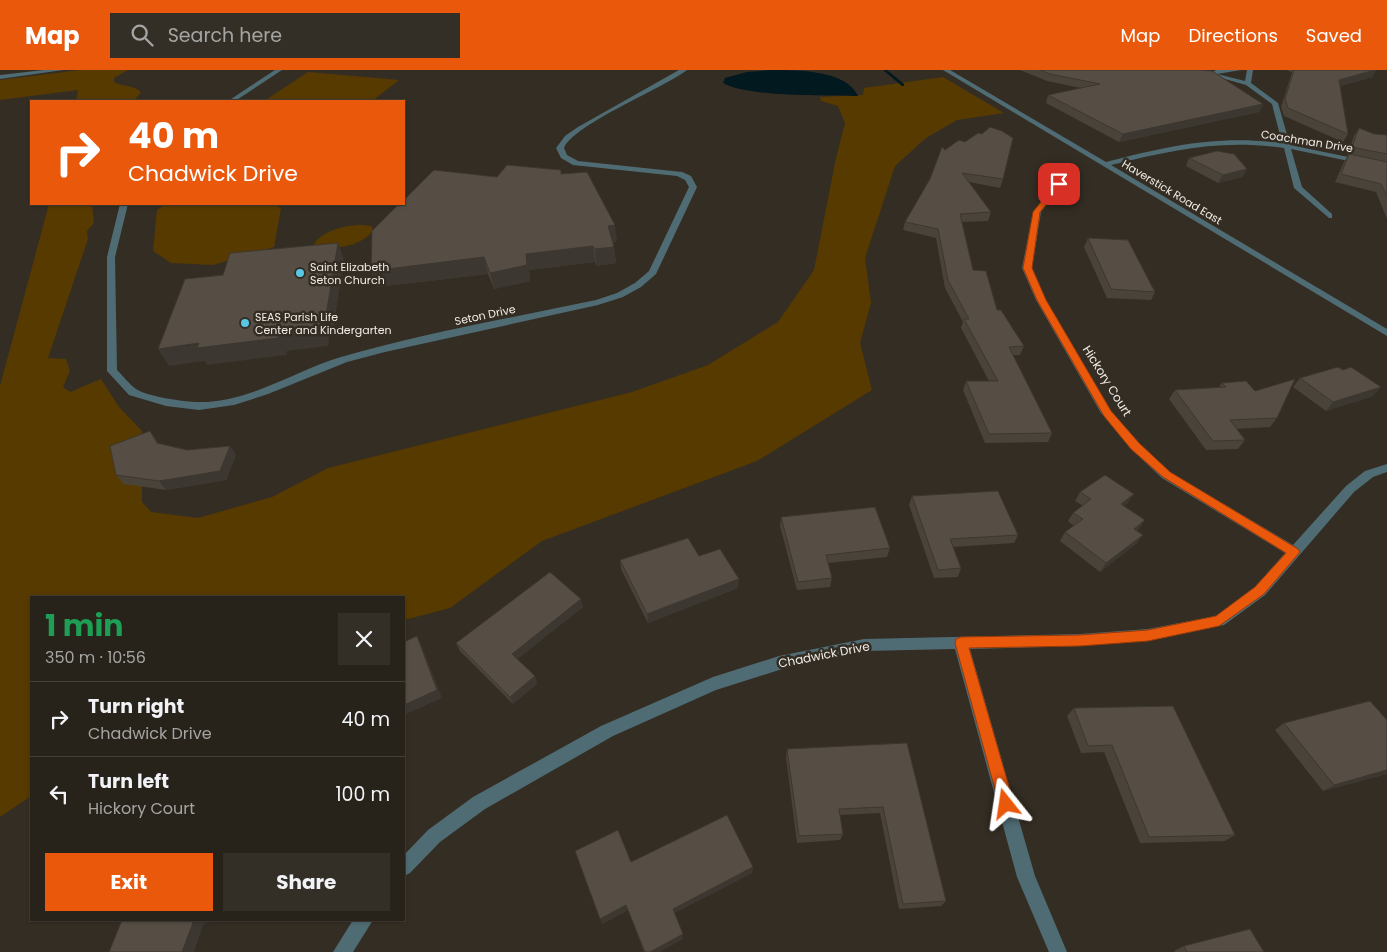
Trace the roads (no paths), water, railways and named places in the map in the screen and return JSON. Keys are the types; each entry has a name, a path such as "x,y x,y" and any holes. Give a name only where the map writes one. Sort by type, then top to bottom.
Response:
{"street":[{"path":"0,77 60,70"},
{"path":"233,100 279,70"},
{"name":"Seton Drive","path":"124,205 111,257 112,371 134,393 166,402 199,406 234,401 279,386 343,360 384,349 598,302 638,285 652,272 693,186 688,178 663,170 576,163 563,155 560,149 561,144 575,132 596,119 684,70"},
{"name":"Haverstick Road East","path":"946,70 1387,333"},
{"path":"1197,73 1238,70"},
{"path":"1248,84 1250,70"},
{"path":"1207,73 1248,84 1270,98 1277,106 1298,188 1329,216"},
{"name":"Coachman Drive","path":"1104,164 1197,144 1245,142 1287,146 1387,167"},
{"name":"Hickory Court","path":"1059,184 1037,212 1028,268 1041,300 1107,413 1135,446 1166,475 1294,552"},
{"name":"Chadwick Drive","path":"405,867 434,836 479,803 607,731 712,684 779,663 864,645 1080,640 1148,635 1219,620 1260,590 1350,489 1369,474 1387,468"},
{"path":"961,643 1026,877 1058,952"},
{"path":"342,952 363,921"}],"water":[{"path":"772,70 807,71 833,76 852,87 858,96 768,93 734,88 723,83 725,78 747,72"}],"waterway":[{"path":"885,70 903,85"}],"place":[{"name":"Saint Elizabeth Seton Church","path":"300,273"},
{"name":"SEAS Parish Life Center and Kindergarten","path":"245,323"}]}
